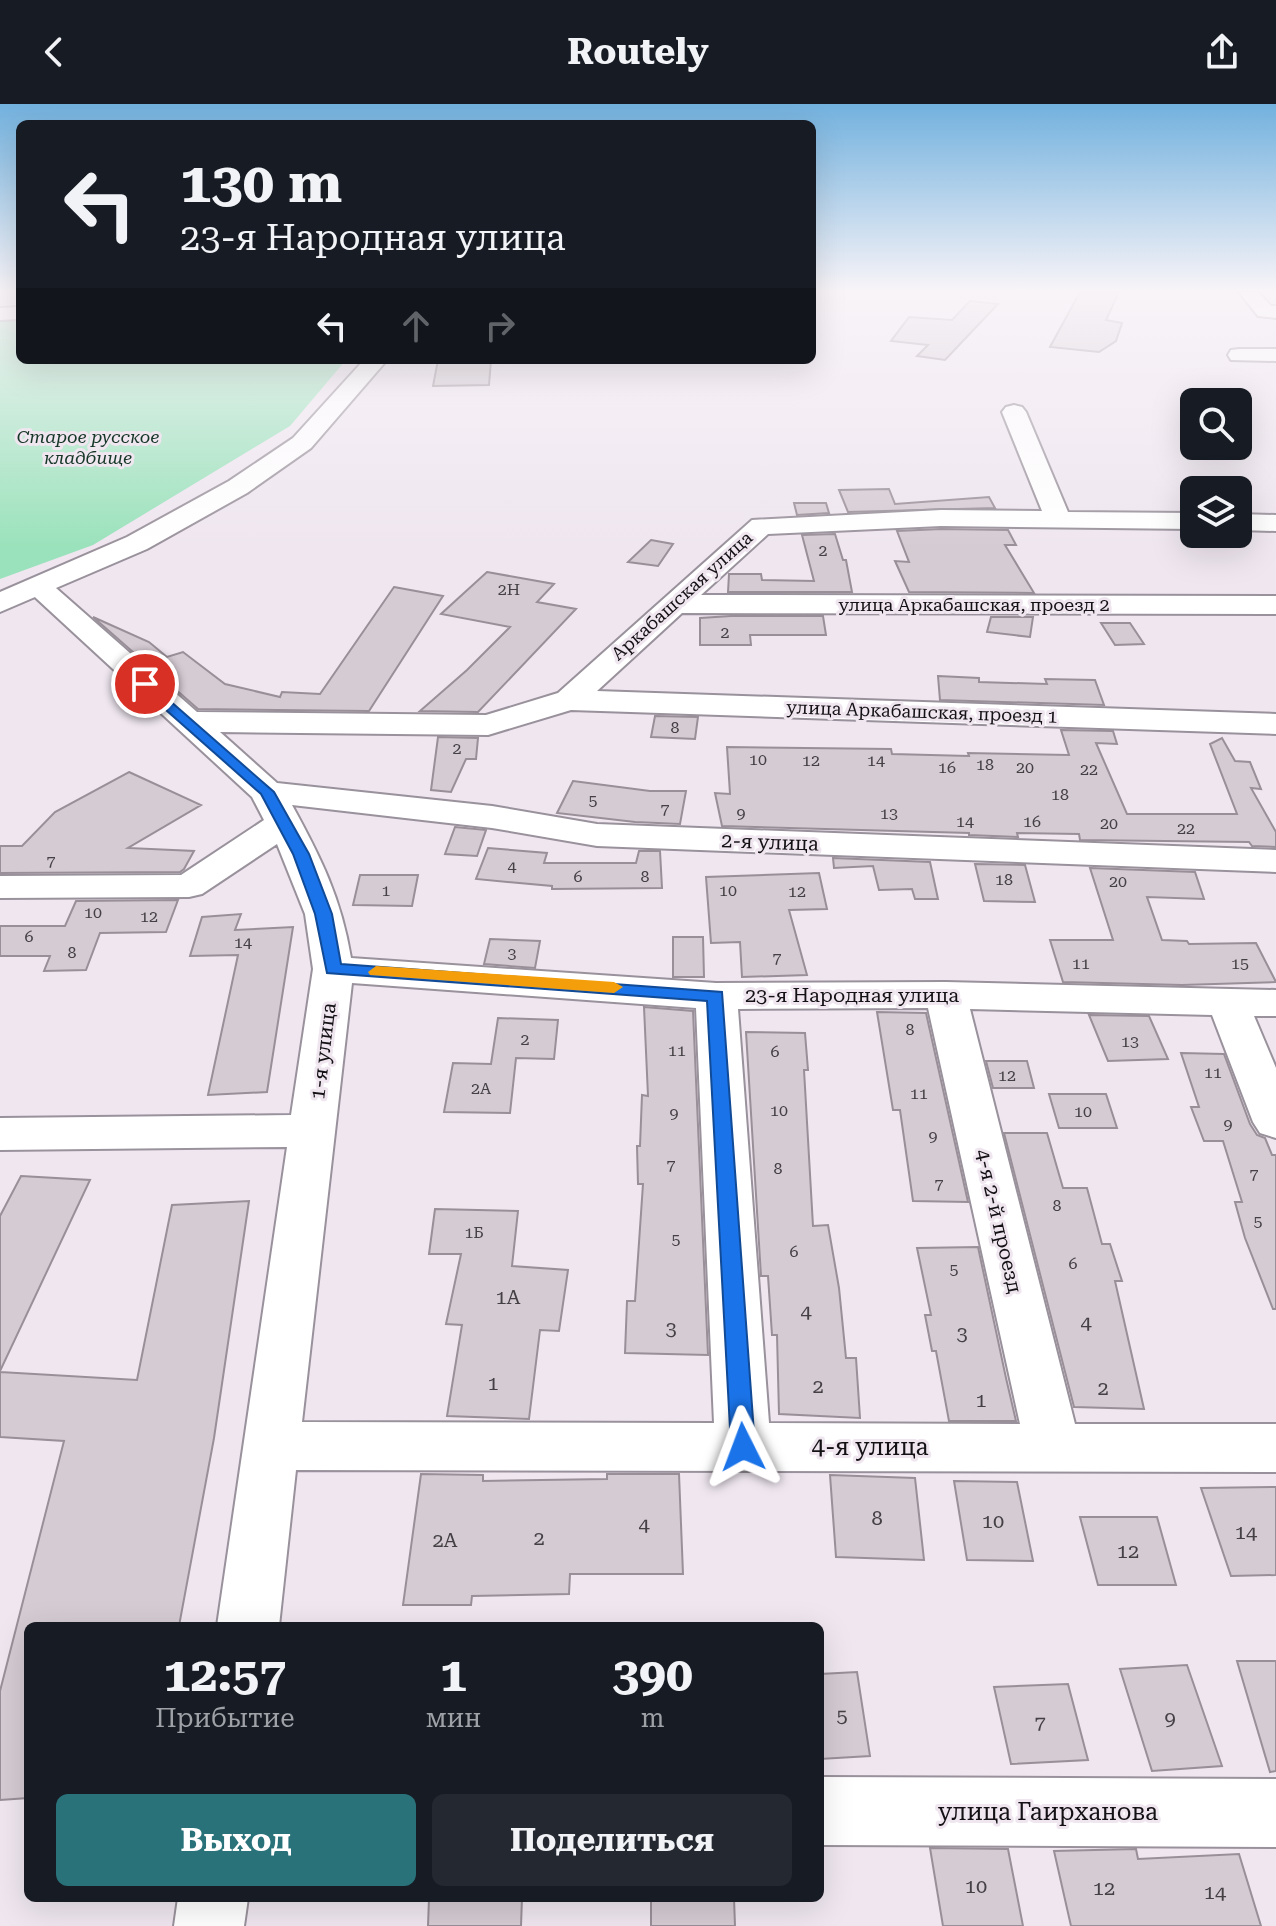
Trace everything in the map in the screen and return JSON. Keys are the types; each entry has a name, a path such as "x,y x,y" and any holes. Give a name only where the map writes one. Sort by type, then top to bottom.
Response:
{"main road":[{"path":"19,595 137,543 238,487 302,443 358,377"}],"street":[{"path":"1014,412 1058,519"},
{"name":"Аркабашская улица","path":"188,722 488,725 569,700 761,526 941,518 1180,521"},
{"path":"1252,522 1276,523"},
{"name":"1-я улица","path":"19,595 188,722 275,807 301,854 324,914 333,969 249,1622"},
{"name":"улица Аркабашская, проезд 2","path":"672,604 1276,605"},
{"name":"улица Аркабашская, проезд 1","path":"569,700 1276,724"},
{"path":"0,887 189,886 275,807"},
{"name":"2-я улица","path":"275,807 492,817 597,835 1276,861"},
{"name":"23-я Народная улица","path":"333,969 716,996 946,995 1276,1003"},
{"name":"4-я 2-й проезд","path":"946,995 1053,1447"},
{"path":"716,996 743,1447"},
{"path":"1228,1003 1276,1122"},
{"path":"0,1134 313,1131"},
{"name":"4-я улица","path":"272,1446 1276,1448"},
{"name":"улица Гаирханова","path":"824,1811 1276,1813"},
{"path":"209,1926 212,1902"}],"green space":[{"name":"Старое русское кладбище","path":"0,377 332,377 290,426 93,545 0,579"}],"building":[{"path":"435,377 490,377 489,385 433,386"},
{"path":"889,489 895,504 989,497 995,508 848,512 839,490"},
{"path":"794,503 826,503 829,513 797,515"},
{"path":"1008,530 1016,545 1005,545 1034,593 909,592 895,561 909,562 897,531"},
{"path":"835,534 843,560 846,560 852,592 728,592 729,574 761,574 762,580 814,581 802,535"},
{"path":"651,540 673,544 658,566 628,562"},
{"path":"487,572 554,584 537,602 576,609 478,712 420,711 510,627 441,614"},
{"path":"394,587 443,596 369,711 198,709 93,617 149,642 167,657 183,652 225,684 280,697 282,692 320,694"},
{"path":"823,616 826,635 750,635 751,645 700,645 700,618"},
{"path":"991,617 1033,617 1030,637 987,632"},
{"path":"1101,623 1130,623 1144,644 1115,645"},
{"path":"938,676 979,678 979,682 1047,684 1045,679 1095,680 1104,705 940,700"},
{"path":"655,716 698,717 695,739 651,737"},
{"path":"1061,730 1113,731 1117,744 1096,743 1127,814 1237,814 1210,744 1222,738 1235,761 1250,762 1261,789 1251,788 1276,832 1276,847 1252,846 1249,842 1080,840 1079,834 1017,833 1018,837 722,826 715,793 730,794 727,747 891,749 892,754 969,756 968,753 1069,755"},
{"path":"438,737 478,738 476,759 466,759 451,792 431,790"},
{"path":"129,772 201,805 128,848 194,851 184,869 180,872 0,873 0,846 22,846 55,812"},
{"path":"573,781 650,791 686,791 680,824 557,813"},
{"path":"455,827 486,830 477,856 445,854"},
{"path":"488,848 547,853 544,863 636,863 639,851 660,851 662,888 552,889 552,886 476,879"},
{"path":"833,858 930,862 938,899 915,899 912,889 879,890 873,866 834,868"},
{"path":"975,864 1025,865 1035,902 984,901"},
{"path":"1090,868 1195,872 1204,899 1147,897 1162,940 1187,941 1189,944 1256,943 1276,982 1182,985 1063,982 1050,940 1113,940"},
{"path":"819,873 827,909 789,910 807,975 742,977 740,942 711,943 706,877"},
{"path":"360,875 418,875 412,906 353,905"},
{"path":"178,900 166,932 100,933 86,970 44,971 50,956 0,956 0,926 65,926 76,901"},
{"path":"241,914 235,930 293,927 267,1092 208,1095 238,955 190,956 202,917"},
{"path":"673,937 703,937 704,977 673,977"},
{"path":"490,939 540,941 535,968 484,964"},
{"path":"644,1007 693,1011 708,1355 625,1353 627,1301 635,1301 643,1184 638,1184 637,1146 640,1146 642,1095 648,1096"},
{"path":"877,1012 926,1013 968,1202 913,1201 900,1110 893,1110"},
{"path":"1089,1015 1149,1016 1168,1059 1108,1061"},
{"path":"498,1018 558,1020 554,1059 516,1058 510,1113 444,1112 453,1063 491,1064"},
{"path":"746,1032 805,1033 808,1070 804,1070 813,1226 828,1225 839,1288 846,1358 856,1358 860,1418 779,1414 777,1335 772,1335 768,1276 761,1276"},
{"path":"1181,1053 1224,1054 1250,1124 1257,1135 1265,1138 1272,1155 1276,1155 1276,1309 1273,1309 1245,1238 1235,1202 1242,1202 1223,1141 1204,1141 1191,1107 1199,1107"},
{"path":"986,1061 1027,1061 1034,1088 993,1088"},
{"path":"1049,1094 1106,1094 1117,1128 1059,1128"},
{"path":"1004,1133 1047,1133 1063,1188 1087,1188 1102,1244 1110,1244 1122,1281 1115,1281 1144,1409 1074,1407"},
{"path":"21,1176 90,1180 0,1371 0,1216"},
{"path":"249,1201 214,1438 180,1622 24,1622 24,1798 0,1800 0,1691 64,1441 0,1437 0,1372 137,1380 172,1205"},
{"path":"435,1209 518,1211 512,1266 568,1270 559,1331 540,1330 529,1419 447,1416 462,1325 446,1324 461,1254 429,1254"},
{"path":"978,1247 1016,1421 949,1421 936,1351 932,1351 925,1315 931,1315 917,1248"},
{"path":"421,1474 483,1475 483,1481 607,1479 607,1474 679,1474 683,1574 570,1574 569,1594 472,1596 471,1605 403,1605"},
{"path":"830,1475 915,1478 924,1560 836,1557"},
{"path":"954,1481 1017,1482 1033,1561 967,1560"},
{"path":"1276,1487 1276,1575 1231,1576 1201,1488"},
{"path":"1080,1517 1157,1517 1176,1585 1098,1585"},
{"path":"1237,1661 1276,1661 1276,1771 1270,1772"},
{"path":"1187,1665 1222,1766 1152,1771 1120,1669"},
{"path":"857,1672 870,1756 824,1759 824,1674"},
{"path":"1068,1684 1088,1760 1011,1764 994,1687"},
{"path":"930,1848 1008,1849 1023,1926 943,1926"},
{"path":"1136,1849 1138,1859 1239,1854 1261,1926 1071,1926 1054,1851"},
{"path":"429,1902 522,1902 521,1926 428,1926"},
{"path":"651,1902 734,1902 735,1926 651,1926"}],"slow traffic":[{"path":"376,972 614,987"}],"route":[{"path":"145,684 267,792 301,854 324,914 333,969 716,996 743,1447"}]}
